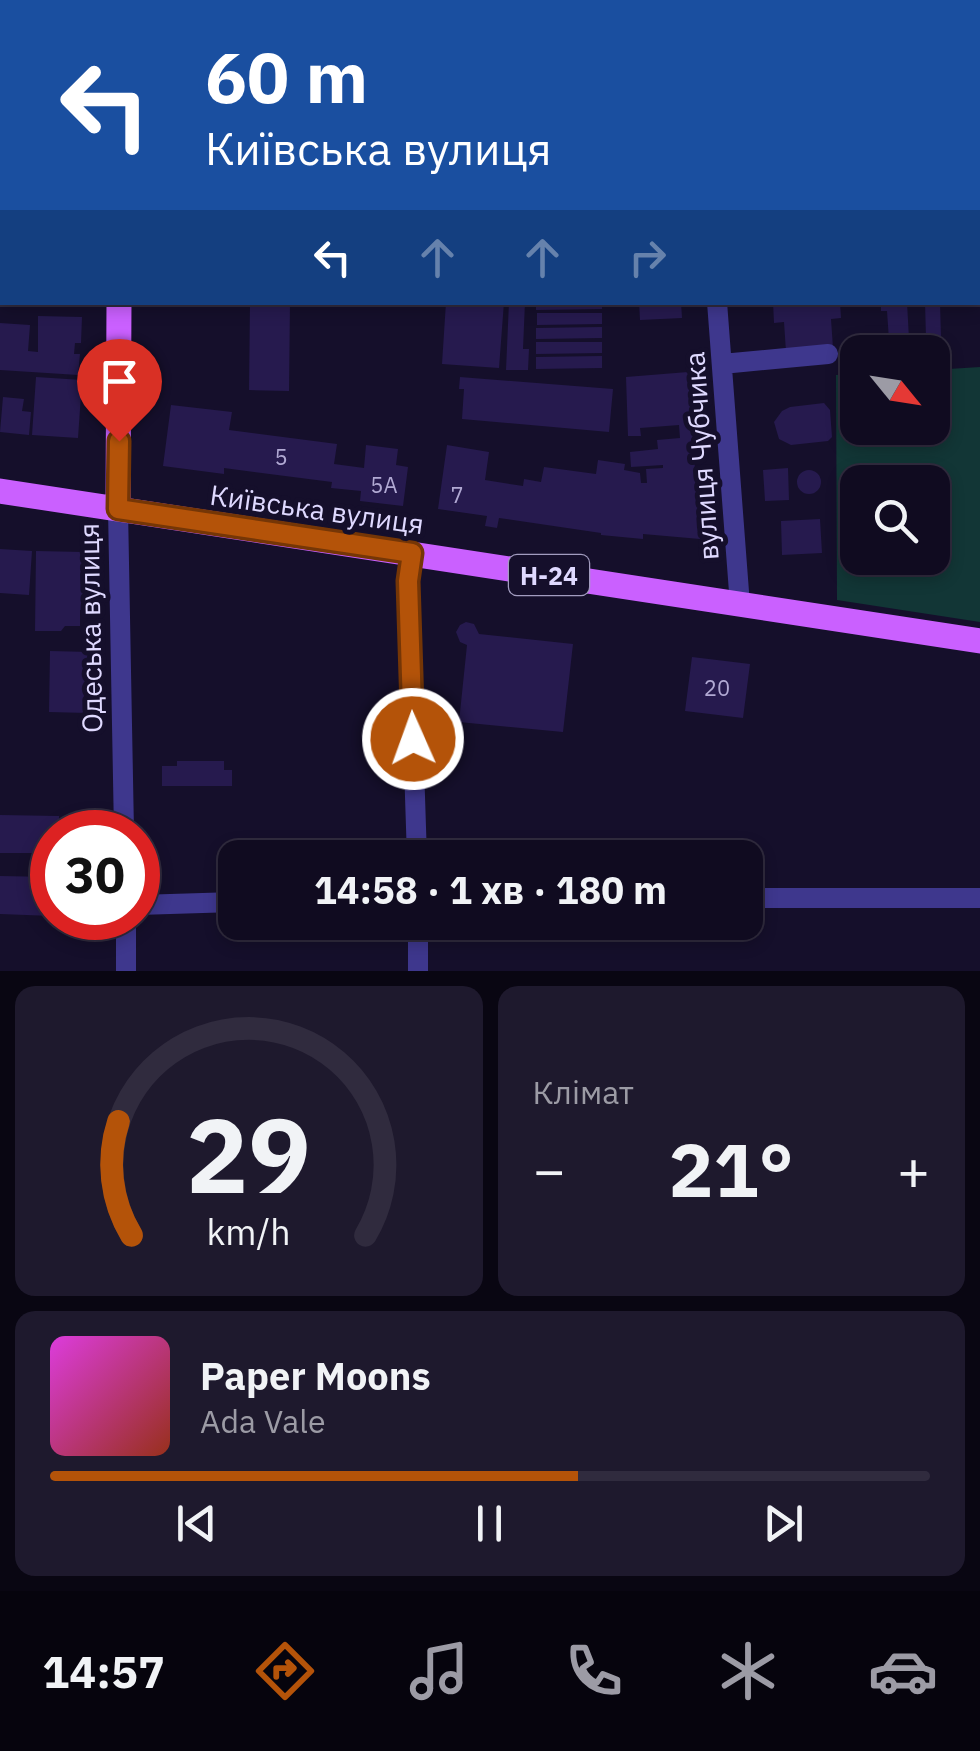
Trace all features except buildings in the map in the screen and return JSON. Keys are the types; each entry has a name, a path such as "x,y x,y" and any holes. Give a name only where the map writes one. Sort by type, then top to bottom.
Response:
{"main road":[{"name":"Одеська вулиця","path":"118,509 119,305"},
{"name":"Київська вулиця","path":"0,491 980,641"}],"street":[{"name":"вулиця Чубчика","path":"717,305 740,605"},
{"path":"722,364 828,354"},
{"name":"Одеська вулиця","path":"118,509 124,810"},
{"path":"412,553 408,581 415,840"},
{"path":"763,898 980,898"},
{"path":"160,904 218,903"},
{"path":"126,940 126,971"},
{"path":"418,940 418,971"}],"green space":[{"path":"980,367 980,622 837,600 836,375 840,375 840,445 950,445 950,369"}],"route":[{"path":"119,441 118,509 412,553 408,581 413,739"}]}
